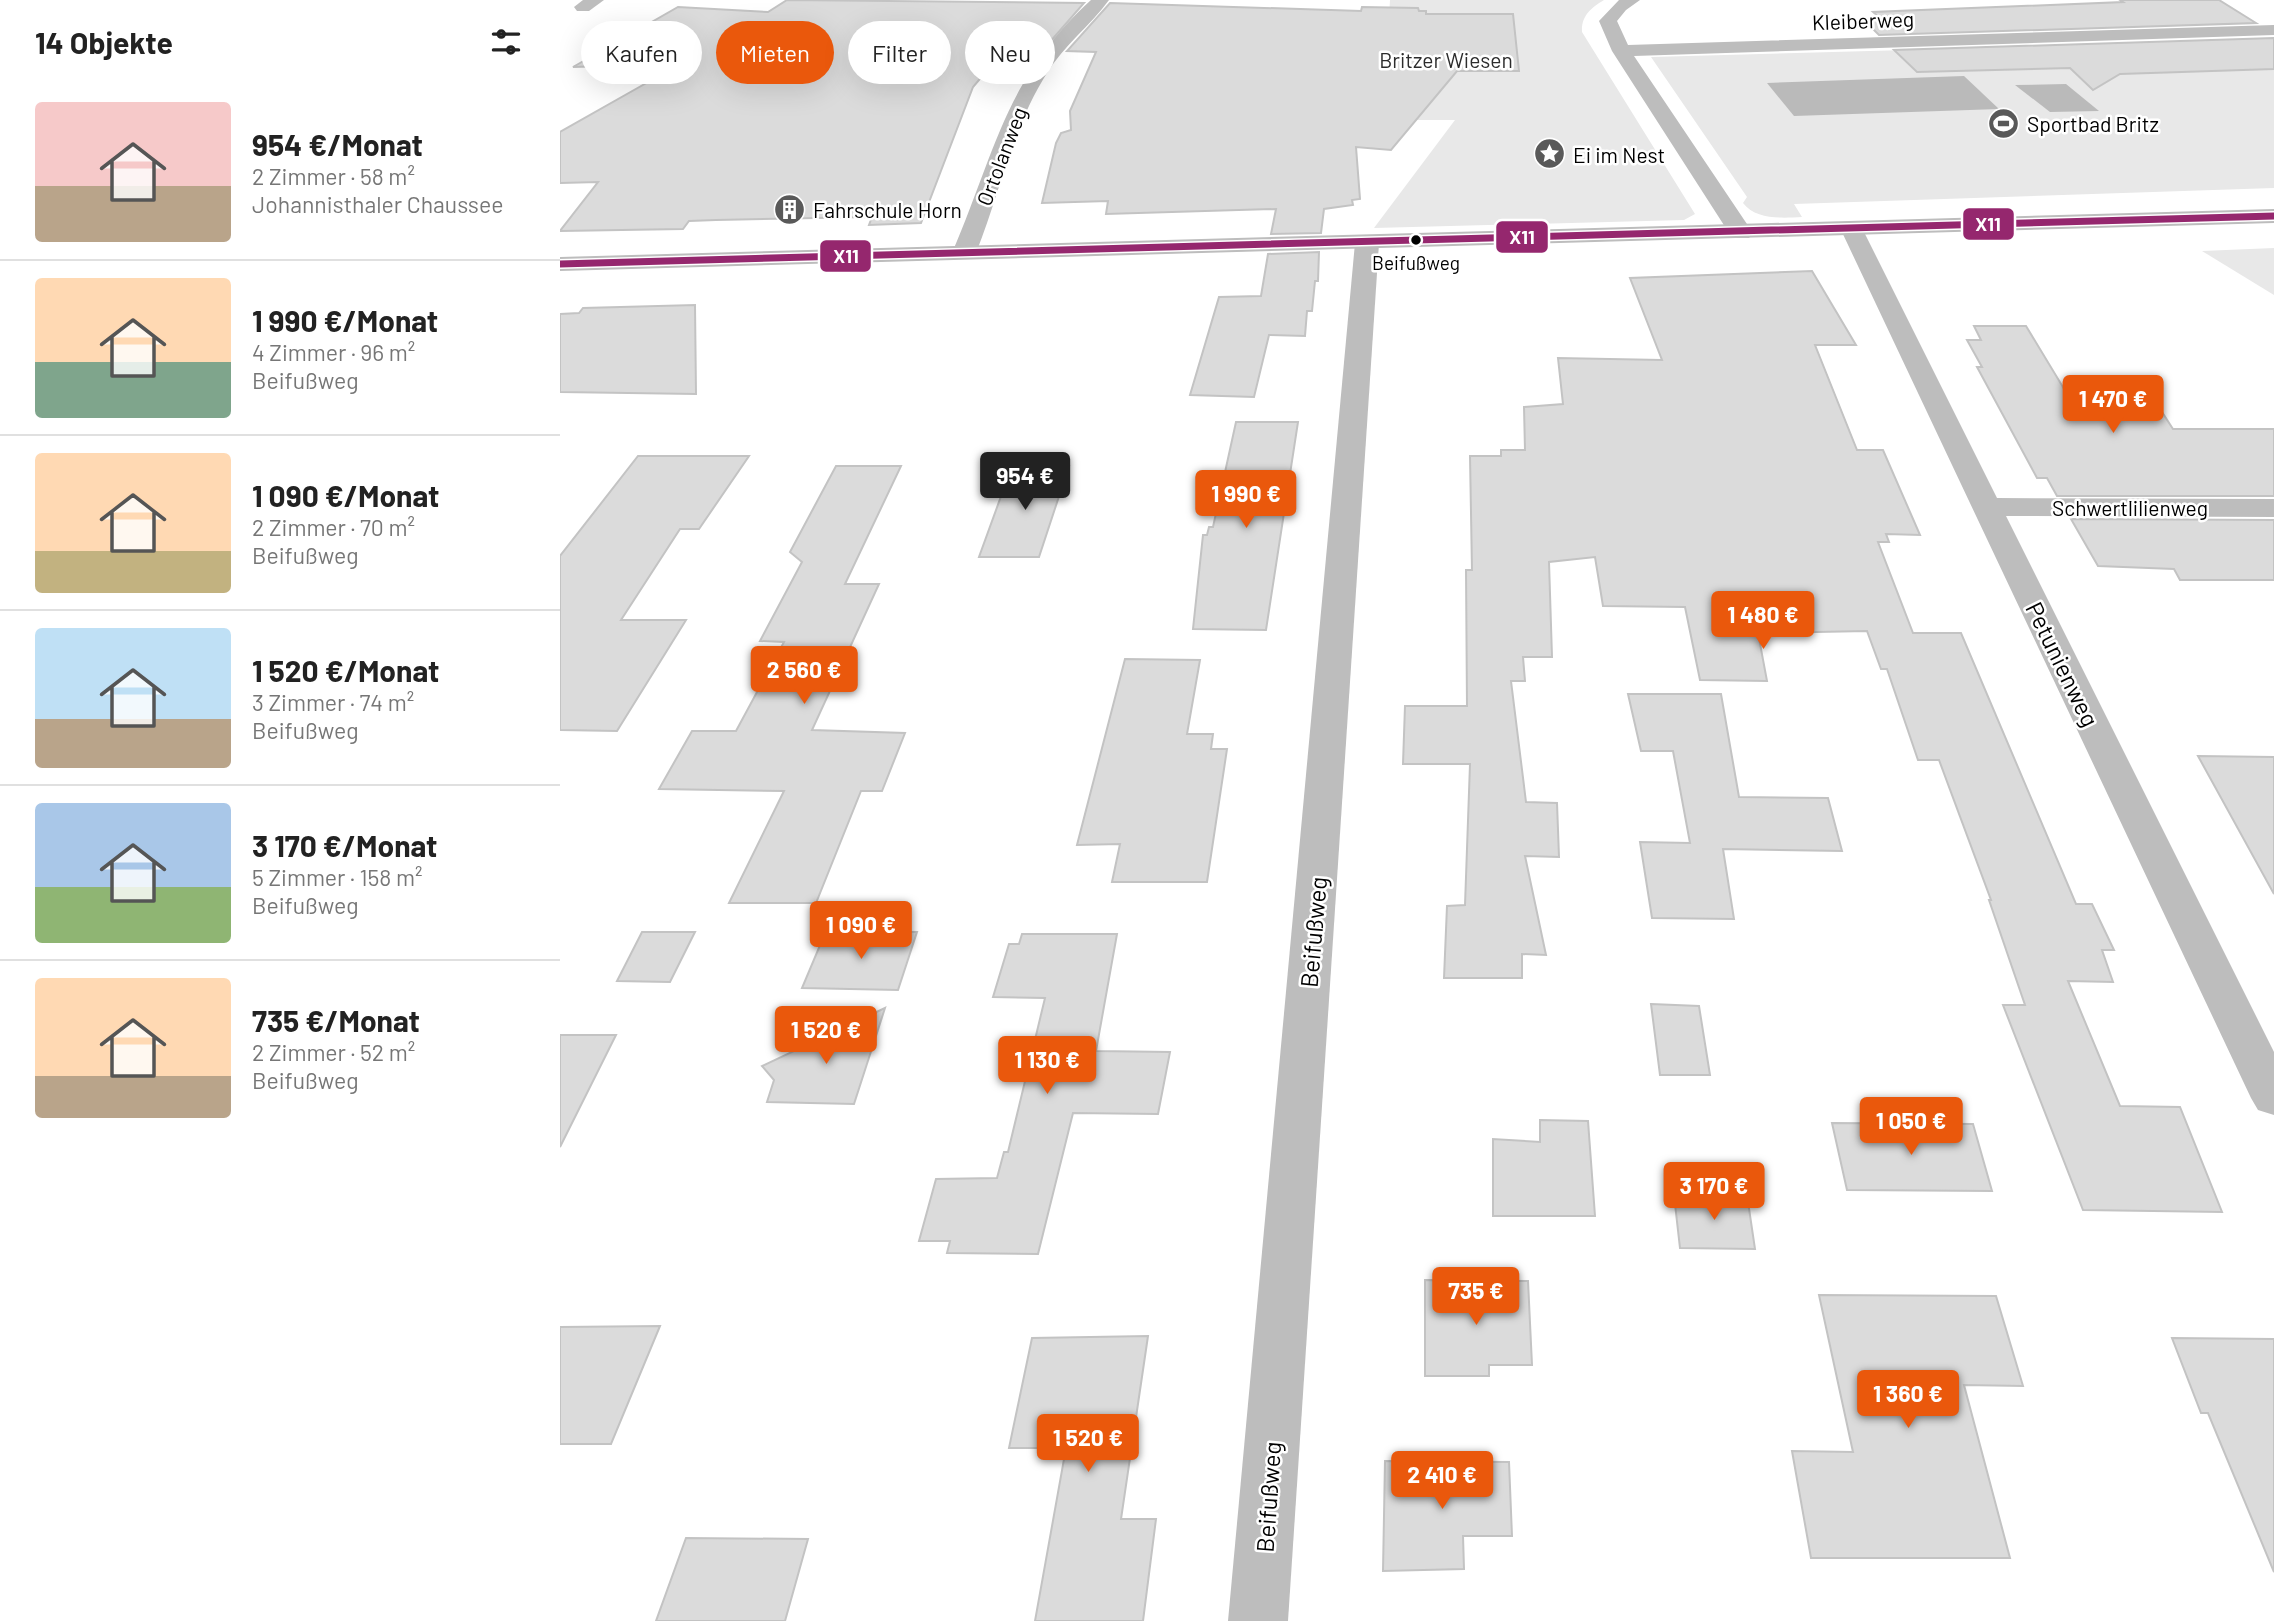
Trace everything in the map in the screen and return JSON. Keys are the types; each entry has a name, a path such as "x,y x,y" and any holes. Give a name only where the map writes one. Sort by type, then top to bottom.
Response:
{"street":[{"name":"Ortolanweg","path":"964,253 1010,125 1028,88 1072,26 1101,0"},
{"path":"1632,0 1620,6 1608,22 1621,51 1741,233"},
{"name":"Kleiberweg","path":"1621,51 2274,30"},
{"path":"560,264 1852,230 2274,216"},
{"name":"Petunienweg","path":"1852,230 1864,249 1986,507 2274,1098"},
{"name":"Beifußweg","path":"1258,1621 1367,243"},
{"name":"Schwertlilienweg","path":"1986,507 2274,508"}],"green space":[{"name":"Britzer Wiesen","path":"1390,0 1604,0 1588,13 1583,21 1582,32 1695,214 1684,220 1374,228 1455,120 1383,120"},
{"name":"Sportbad Britz","path":"2274,40 2274,188 1794,204 1802,217 1786,218 1770,217 1748,209 1743,203 1747,197 1651,57"},
{"path":"2274,248 2274,295 2202,251"}],"shaded area":[{"path":"1964,76 1999,109 1794,116 1767,83"},
{"path":"2066,84 2099,111 2050,112 2015,85"}],"building":[{"path":"787,0 1084,3 1055,36 1055,21 965,21 965,84 976,84 921,223 869,225 872,217 716,220 689,221 683,229 560,231 598,182 560,183 560,132 645,84 702,84 702,21 654,21 678,7 768,12"},
{"path":"2120,0 2219,0 2256,23 1879,35 1864,20 1881,19 1873,12 2123,2"},
{"path":"1110,3 1361,11 1362,7 1418,8 1419,11 1426,11 1426,14 1513,14 1519,71 1457,71 1391,150 1356,147 1360,199 1352,200 1353,205 1324,209 1321,233 1271,234 1276,209 1106,214 1108,201 1042,203 1056,143 1061,133 1071,130 1070,111 1096,52 1067,51"},
{"path":"2274,38 2274,69 2120,74 2093,90 2070,68 1917,72 1894,50"},
{"path":"1319,252 1318,281 1315,281 1312,311 1307,311 1305,336 1269,335 1254,397 1190,395 1219,297 1261,296 1268,254"},
{"path":"1812,271 1856,345 1815,345 1857,450 1883,450 1920,535 1886,534 1889,542 1878,542 1913,633 1961,633 2076,904 2092,904 2114,950 2102,950 2113,982 2068,981 2120,1106 2180,1107 2222,1212 2083,1210 2003,1005 2025,1005 1991,900 1939,760 1918,760 1887,669 1881,669 1867,631 1758,633 1767,681 1700,680 1685,607 1603,606 1595,557 1549,562 1552,657 1523,657 1525,681 1511,681 1526,802 1557,803 1559,857 1525,856 1546,955 1522,954 1522,978 1444,978 1447,906 1465,905 1470,764 1403,764 1405,706 1467,706 1466,570 1472,570 1470,456 1501,456 1501,450 1525,450 1524,407 1563,404 1558,358 1662,360 1630,278"},
{"path":"695,305 696,394 560,392 560,314 579,313 583,308"},
{"path":"1974,326 2026,326 2078,412 2162,412 2173,429 2274,429 2274,496 2057,496 2047,478 2037,478 1977,367 1982,367 1967,340 1981,340"},
{"path":"1236,422 1298,422 1266,630 1193,629 1203,535 1207,535 1209,527 1213,527"},
{"path":"638,456 749,456 699,529 680,529 621,620 686,620 617,731 560,730 560,556"},
{"path":"836,466 901,466 845,584 879,584 812,730 905,733 882,791 861,791 816,903 729,903 784,791 659,789 692,731 736,731 784,642 760,641 802,562 790,552"},
{"path":"1012,466 1069,466 1039,557 979,557"},
{"path":"2071,519 2274,520 2274,580 2180,580 2174,569 2098,566"},
{"path":"1125,659 1200,660 1187,734 1213,734 1211,749 1227,749 1207,882 1112,882 1120,844 1077,845"},
{"path":"1628,694 1721,694 1739,797 1828,798 1842,851 1723,849 1734,919 1652,918 1640,842 1690,843 1673,751 1641,751"},
{"path":"2198,756 2274,757 2274,894"},
{"path":"826,931 917,932 898,990 802,988"},
{"path":"642,932 695,932 670,982 617,981"},
{"path":"1022,934 1117,934 1096,1051 1170,1052 1158,1114 1073,1113 1038,1254 947,1253 950,1241 919,1241 936,1179 997,1178 1004,1152 1008,1152 1045,998 993,997 1009,944 1019,944"},
{"path":"1651,1004 1699,1006 1710,1075 1660,1075"},
{"path":"885,1008 854,1104 767,1102 774,1080 762,1066"},
{"path":"560,1035 616,1035 560,1147"},
{"path":"1540,1120 1588,1121 1595,1216 1493,1216 1493,1139 1540,1142"},
{"path":"1832,1123 1973,1124 1992,1191 1847,1190"},
{"path":"1674,1195 1747,1195 1755,1249 1680,1248"},
{"path":"1425,1280 1528,1281 1532,1365 1489,1365 1489,1376 1425,1376"},
{"path":"1819,1295 1996,1296 2023,1386 1964,1385 2010,1558 1811,1558 1792,1451 1853,1452"},
{"path":"660,1326 611,1444 560,1444 560,1327"},
{"path":"1148,1336 1121,1519 1156,1519 1143,1621 1035,1621 1066,1448 1009,1448 1032,1338"},
{"path":"2172,1338 2274,1339 2274,1572 2208,1413 2201,1413"},
{"path":"1385,1461 1509,1462 1512,1536 1463,1536 1464,1569 1383,1571"},
{"path":"686,1538 808,1539 785,1621 656,1621"}],"transit line":[{"name":"X11","path":"560,264 2274,216"}],"place":[{"name":"Sportbad Britz","path":"2004,123"},
{"name":"Ei im Nest","path":"1550,154"},
{"name":"Fahrschule Horn","path":"790,209"},
{"name":"Beifußweg","path":"1416,240"}]}
